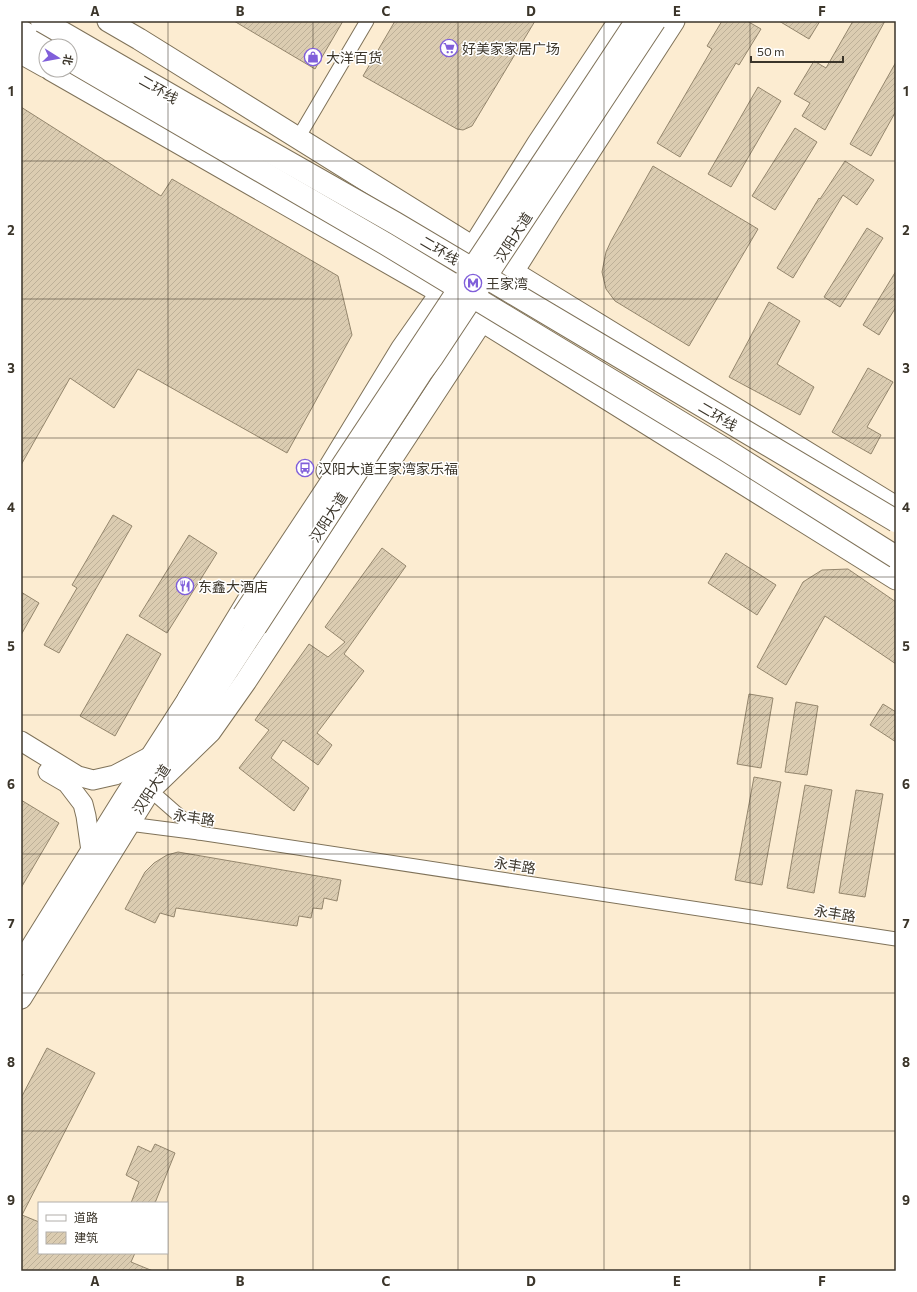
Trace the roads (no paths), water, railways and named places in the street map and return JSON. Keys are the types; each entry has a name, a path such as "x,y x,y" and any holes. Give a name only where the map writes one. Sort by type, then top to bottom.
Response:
{"highway":[{"name":"二环线","path":"42,21 396,223 589,337 740,430 896,521"},
{"path":"21,31 38,41"},
{"name":"二环线","path":"78,65 386,244 720,446 896,556"}],"main road":[{"name":"汉阳大道","path":"21,964 188,699 402,348 473,247 538,143 619,21"},
{"name":"汉阳大道","path":"21,998 150,790 250,621 636,21"},
{"name":"汉阳大道","path":"188,699 250,621 438,351 655,21"},
{"path":"150,790 210,732 241,688 482,321 552,208 674,21"},
{"path":"115,23 513,272 896,507"},
{"path":"22,57 38,64"},
{"path":"64,78 441,293 482,321 896,579"}],"street":[{"path":"298,138 367,21"},
{"path":"21,741 78,776 93,780 115,775 151,756"},
{"path":"21,756 67,783 79,798 83,804 86,816 92,851"},
{"path":"150,790 199,833"},
{"name":"永丰路","path":"129,824 199,833 896,939"}],"place":[{"name":"好美家家居广场","path":"449,48"},
{"name":"大洋百货","path":"313,57"},
{"name":"王家湾","path":"473,283"},
{"name":"汉阳大道王家湾家乐福","path":"305,468"},
{"name":"东鑫大酒店","path":"185,586"}]}
